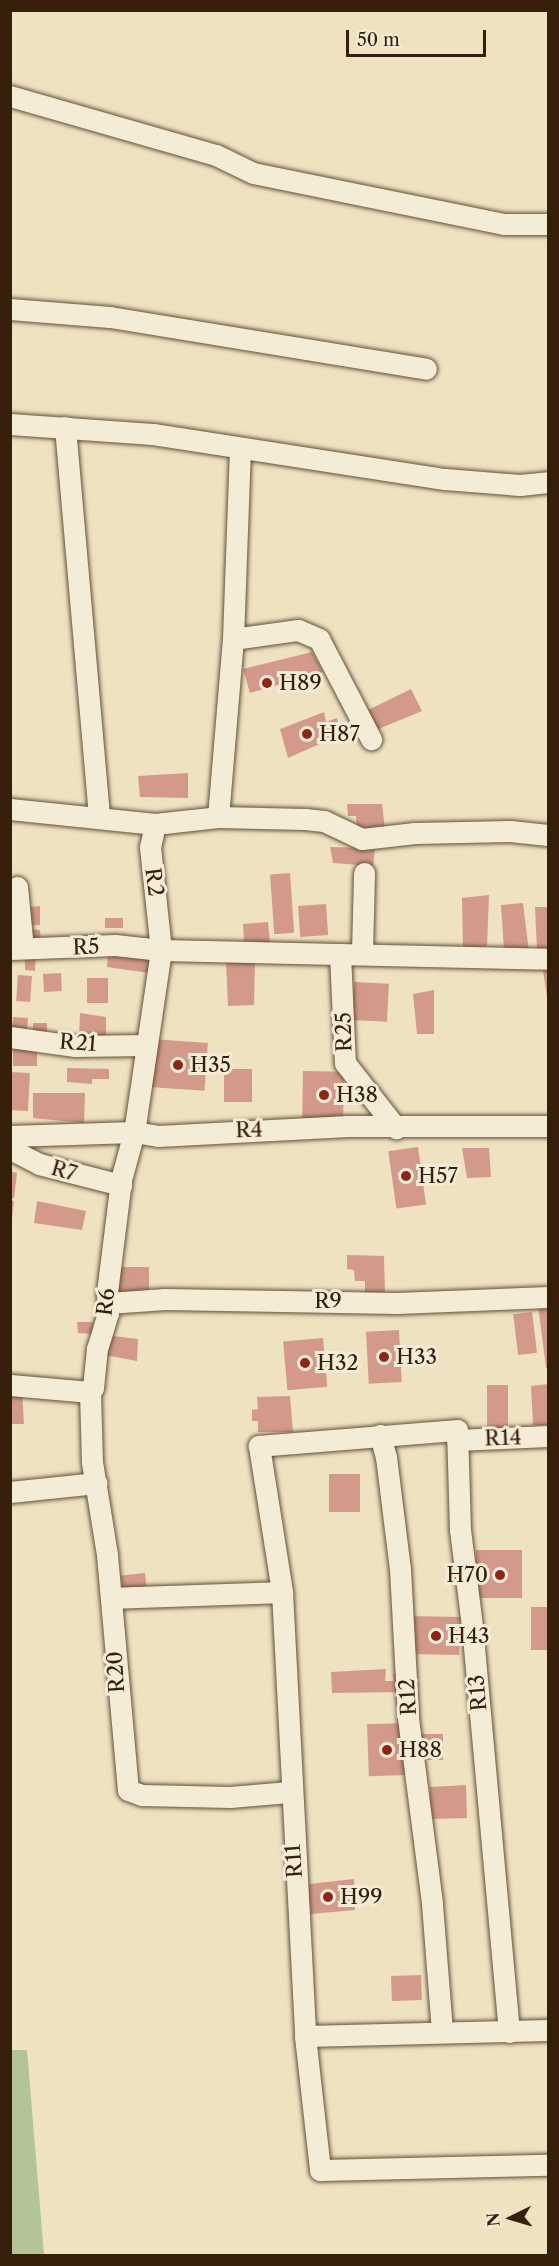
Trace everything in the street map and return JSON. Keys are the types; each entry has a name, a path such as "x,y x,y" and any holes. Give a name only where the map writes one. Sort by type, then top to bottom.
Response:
{"street":[{"path":"10,96 216,155 254,173 504,224 549,225"},
{"path":"10,309 110,317 426,369"},
{"path":"10,424 153,434 445,479 520,485 549,482"},
{"path":"65,427 99,818"},
{"path":"218,817 233,639 240,449"},
{"path":"233,639 298,630 319,639 371,739"},
{"path":"10,809 155,824 218,817 305,819 324,821 362,838 416,833 510,831 549,835"},
{"name":"R2","path":"155,824 150,847 161,950"},
{"path":"362,952 364,873"},
{"path":"17,887 17,949"},
{"name":"R5","path":"17,949 115,945 161,950"},
{"path":"10,1136 134,1132 145,1045 161,950 340,954 362,952 444,958 549,959"},
{"name":"R25","path":"340,954 345,1063 396,1128"},
{"name":"R21","path":"10,1037 75,1046 145,1045"},
{"name":"R4","path":"134,1132 158,1136 348,1126 396,1128 549,1126"},
{"name":"R6","path":"90,1392 108,1303 121,1185 134,1132"},
{"name":"R7","path":"10,1149 39,1164 121,1185"},
{"name":"R9","path":"108,1303 165,1299 397,1303 549,1297"},
{"path":"10,1385 90,1392"},
{"name":"R20","path":"90,1392 92,1462 97,1483 111,1598 128,1790 142,1795 230,1797 289,1792"},
{"path":"380,1435 457,1431 457,1440"},
{"name":"R11","path":"380,1435 259,1446 282,1592 289,1792 305,2036 320,2170 549,2165"},
{"name":"R12","path":"380,1435 386,1457 400,1569 408,1718 432,1904 442,2031"},
{"name":"R14","path":"457,1440 549,1436"},
{"name":"R13","path":"457,1440 460,1530 473,1634 509,2032"},
{"path":"10,1492 97,1483"},
{"path":"111,1598 282,1592"},
{"path":"305,2036 549,2030"}],"green space":[{"path":"10,2050 27,2050 44,2255 11,2255"}],"building":[{"name":"H89","path":"312,652 323,672 250,693 243,669"},
{"path":"411,689 422,711 376,730 368,710"},
{"name":"H87","path":"324,712 326,722 337,718 339,726 331,730 333,738 288,758 280,729"},
{"path":"188,773 188,798 140,797 138,776"},
{"path":"347,804 382,804 385,829 357,829 356,816 348,816"},
{"path":"330,847 375,848 373,866 333,863"},
{"path":"290,873 294,933 274,934 270,874"},
{"path":"489,895 487,946 463,950 462,898"},
{"path":"523,903 529,952 504,950 501,905"},
{"path":"326,904 328,935 300,937 298,906"},
{"path":"40,906 40,925 23,926 21,908"},
{"path":"535,907 548,907 548,950 537,950"},
{"path":"105,918 123,918 123,928 105,928"},
{"path":"268,922 270,943 244,941 243,924"},
{"path":"23,929 40,930 41,941 25,940"},
{"path":"36,953 35,971 25,970 25,954"},
{"path":"108,953 149,955 149,973 107,967"},
{"path":"226,960 255,961 254,1005 228,1006"},
{"path":"542,964 548,964 548,997 547,997"},
{"path":"61,973 62,991 44,992 43,974"},
{"path":"18,975 32,976 30,1002 16,1001"},
{"path":"87,978 108,978 108,1003 87,1003"},
{"path":"354,982 389,984 387,1022 352,1020"},
{"path":"434,990 434,1034 417,1034 413,994"},
{"path":"80,1013 106,1017 106,1039 79,1037"},
{"path":"13,1017 28,1018 27,1035 12,1034"},
{"path":"33,1023 47,1023 47,1035 33,1035"},
{"name":"H35","path":"152,1039 208,1043 205,1091 149,1087"},
{"path":"13,1040 37,1040 37,1066 13,1066"},
{"path":"67,1068 109,1069 109,1079 92,1079 92,1084 67,1082"},
{"path":"224,1069 252,1069 252,1102 224,1102"},
{"name":"H38","path":"303,1071 344,1072 343,1119 302,1118"},
{"path":"10,1072 30,1073 28,1111 10,1110"},
{"path":"33,1093 85,1093 84,1123 33,1118"},
{"name":"H57","path":"418,1147 426,1204 396,1209 388,1151"},
{"path":"462,1148 489,1148 491,1177 467,1178"},
{"path":"10,1171 17,1173 14,1198 10,1198"},
{"path":"10,1200 14,1201 12,1218 10,1218"},
{"path":"37,1201 86,1211 82,1230 34,1223"},
{"path":"347,1255 384,1256 385,1292 365,1294 365,1281 355,1281 354,1270 347,1269"},
{"path":"118,1267 149,1267 149,1294 118,1294"},
{"path":"538,1305 548,1305 548,1368 546,1368"},
{"path":"532,1312 537,1353 518,1355 513,1314"},
{"path":"77,1322 93,1322 93,1334 78,1333"},
{"name":"H33","path":"399,1330 402,1382 369,1384 366,1332"},
{"path":"105,1335 138,1339 137,1361 104,1355"},
{"name":"H32","path":"323,1338 327,1387 287,1390 283,1341"},
{"path":"548,1384 548,1425 533,1425 531,1386"},
{"path":"487,1385 508,1385 508,1430 487,1430"},
{"path":"22,1390 24,1424 10,1424 10,1391"},
{"path":"290,1396 293,1432 258,1432 258,1421 252,1421 252,1410 258,1409 257,1397"},
{"path":"329,1474 360,1474 360,1512 329,1512"},
{"name":"H70","path":"476,1550 522,1550 522,1598 476,1598"},
{"path":"145,1573 147,1592 123,1594 121,1576"},
{"path":"531,1607 548,1607 548,1650 531,1650"},
{"name":"H43","path":"409,1616 460,1617 459,1655 408,1654"},
{"path":"386,1669 385,1681 394,1681 393,1674 399,1673 400,1692 332,1693 331,1672"},
{"name":"H88","path":"405,1723 407,1775 369,1776 367,1724"},
{"path":"415,1734 443,1734 443,1760 415,1760"},
{"path":"466,1785 467,1818 432,1819 427,1796 430,1796 430,1787"},
{"name":"H99","path":"354,1879 355,1910 311,1914 310,1903 302,1902 301,1892 309,1893 309,1884"},
{"path":"421,1975 422,2000 392,2001 391,1976"}],"place":[{"name":"H89","path":"267,683"},
{"name":"H87","path":"307,734"},
{"name":"H35","path":"178,1065"},
{"name":"H38","path":"324,1095"},
{"name":"H57","path":"406,1176"},
{"name":"H33","path":"384,1357"},
{"name":"H32","path":"305,1363"},
{"name":"H70","path":"500,1575"},
{"name":"H43","path":"436,1636"},
{"name":"H88","path":"387,1750"},
{"name":"H99","path":"328,1897"}]}
